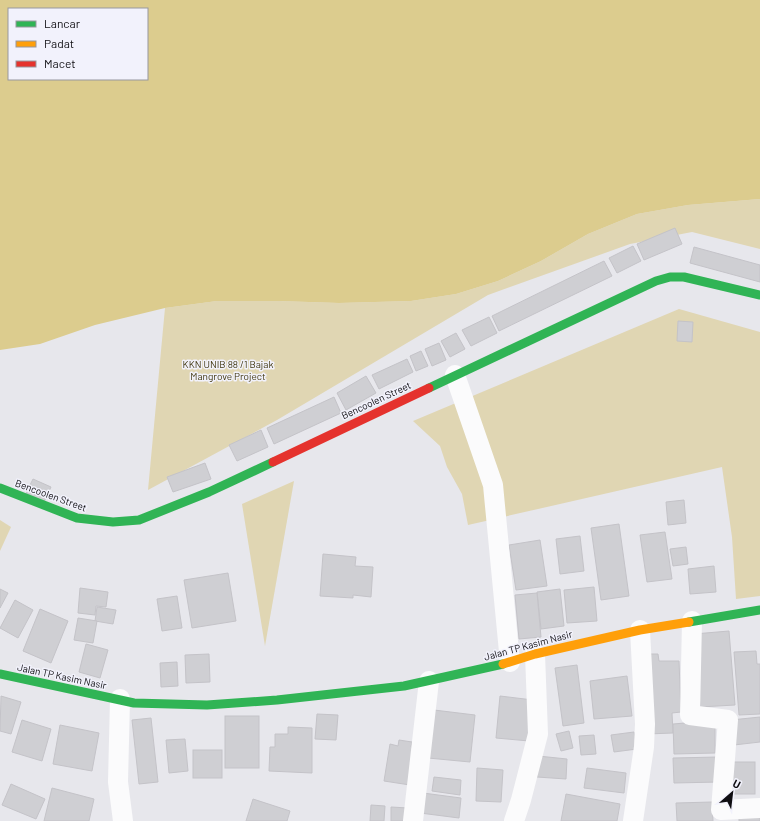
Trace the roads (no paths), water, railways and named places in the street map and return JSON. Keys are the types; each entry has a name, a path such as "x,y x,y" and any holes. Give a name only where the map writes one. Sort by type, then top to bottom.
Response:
{"main road":[{"name":"Bencoolen Street","path":"0,488 77,518 113,522 139,520 209,492 594,309 665,278 675,276 690,278 760,295"},
{"name":"Jalan TP Kasim Nasir","path":"0,674 127,701 207,705 277,700 404,686 640,630 760,610"}],"street":[{"path":"455,375 492,485 510,662"},
{"path":"692,621 690,715 728,720 721,816 760,808"},
{"path":"633,821 644,746 645,724 640,630"},
{"path":"514,821 538,734 535,654"},
{"path":"412,821 429,681"},
{"path":"123,821 118,782 127,701"}],"park label":[{"name":"KKN UNIB 88 /1 Bajak Mangrove Project","path":"228,370"}]}
